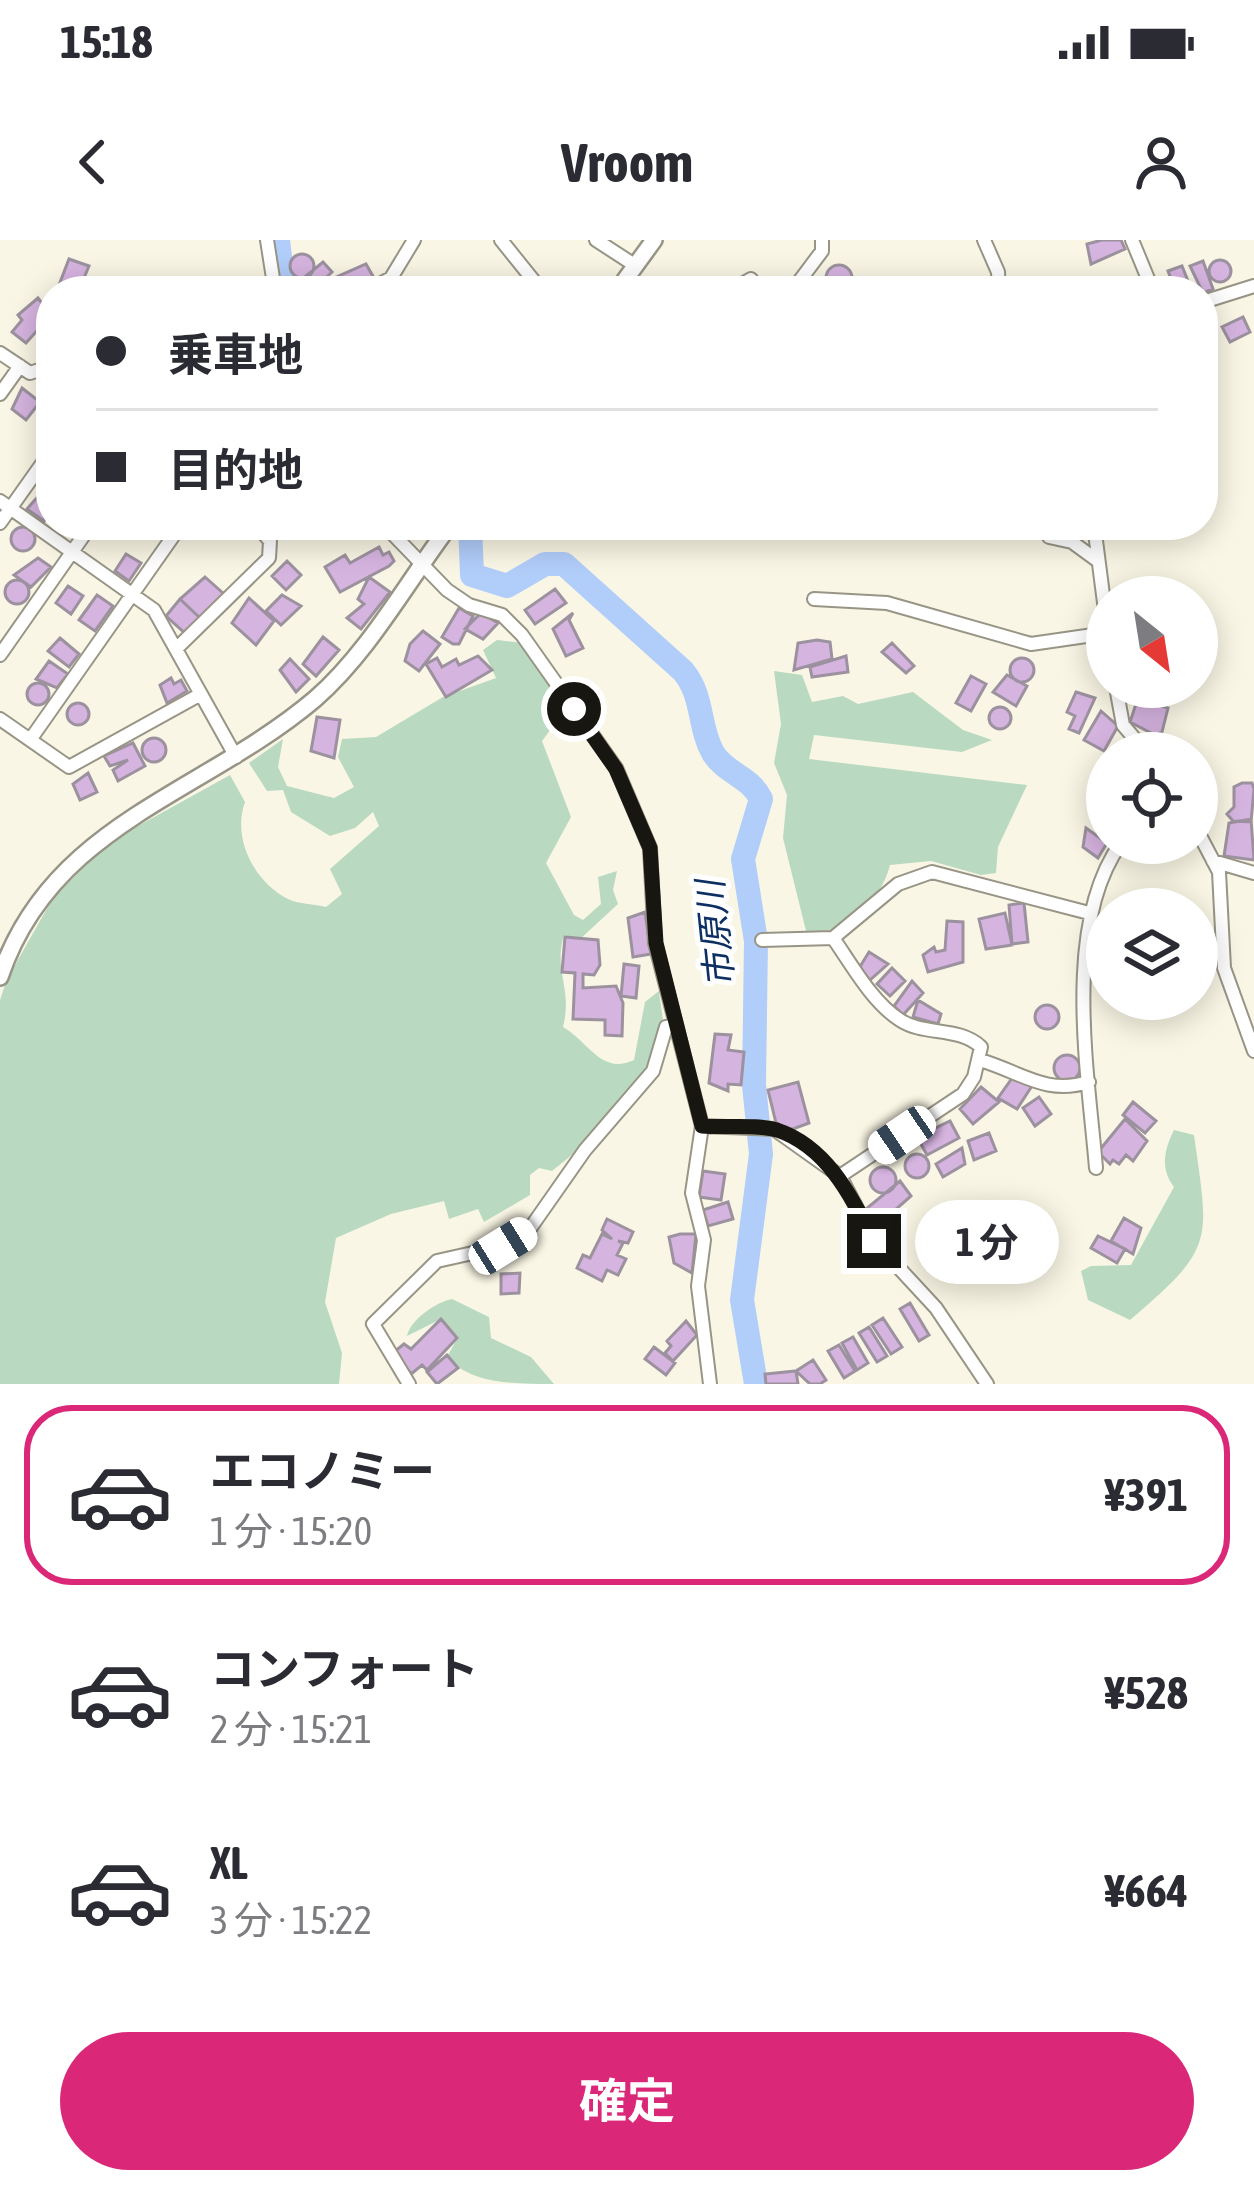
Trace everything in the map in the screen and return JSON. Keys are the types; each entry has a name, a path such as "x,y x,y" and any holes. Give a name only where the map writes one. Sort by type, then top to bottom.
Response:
{"street":[{"path":"268,240 272,276"},
{"path":"392,276 414,240"},
{"path":"501,240 530,276"},
{"path":"596,240 636,266"},
{"path":"628,276 654,240"},
{"path":"803,276 822,251 822,240"},
{"path":"983,240 998,276"},
{"path":"1132,240 1147,276"},
{"path":"1218,297 1254,286"},
{"path":"0,353 30,373 36,371"},
{"path":"0,394 20,366"},
{"path":"0,523 5,505 36,469"},
{"path":"5,505 36,527"},
{"path":"54,540 154,610 236,757"},
{"path":"0,655 80,540"},
{"path":"30,740 170,540"},
{"path":"176,649 269,558 269,540"},
{"path":"397,540 446,590 502,616 522,635 616,769 650,848 656,943 672,1026 702,1126 692,1193 704,1240 698,1286 710,1384"},
{"path":"0,977 22,926 80,854 236,757 319,696 439,540"},
{"path":"1063,540 1098,561"},
{"path":"1096,540 1100,576"},
{"path":"814,599 924,610 1031,644 1086,633"},
{"path":"0,719 69,767 200,694"},
{"path":"1218,862 1254,873"},
{"path":"1215,864 1219,872 1224,968 1254,1051"},
{"path":"761,940 832,938 898,884 932,872 1086,912"},
{"path":"832,938 866,985 902,1022 972,1038 981,1047 980,1060 963,1094 840,1176"},
{"path":"1089,1020 1096,1168"},
{"path":"409,1384 373,1324 437,1262 503,1246 529,1230 585,1150 653,1071 666,1028 672,1026"},
{"path":"980,1060 1030,1076 1045,1087 1060,1090 1089,1082"},
{"path":"702,1126 774,1129 840,1176 874,1241 936,1308 986,1384"}],"green space":[{"path":"497,640 523,643 565,710 542,741 571,817 546,863 574,915 583,920 601,904 598,877 617,871 613,890 618,904 579,940 564,935 563,1027 604,1060 623,1064 634,1060 645,1002 659,991 663,1033 645,1075 583,1145 552,1171 539,1168 530,1175 530,1195 484,1222 478,1209 449,1219 444,1201 391,1214 336,1238 325,1302 342,1353 339,1384 0,1384 0,1000 53,898 109,842 230,775 245,802 241,829 256,870 288,899 326,907 342,894 330,869 379,826 373,812 355,828 330,836 291,812 283,790 267,791 249,763 283,739 278,767 287,786 334,798 354,787 338,757 342,739 376,737 443,697 496,678 483,650"},
{"path":"774,671 802,675 812,702 843,696 858,704 913,692 963,730 992,740 962,752 814,735 809,759 1027,785 998,847 996,873 981,875 931,861 890,865 878,892 859,913 835,928 807,935 783,838 787,795 774,763 781,724"},
{"path":"1174,1130 1194,1135 1202,1199 1200,1240 1178,1275 1130,1320 1088,1300 1081,1271 1091,1266 1131,1265 1174,1187 1165,1159"},
{"path":"452,1299 489,1317 491,1338 531,1357 554,1384 508,1383 468,1373 447,1357 458,1337 441,1319 407,1336 425,1313"}],"building":[{"path":"1121,240 1125,249 1091,264 1087,244"},
{"path":"297,255 313,261 308,276 291,271"},
{"path":"69,259 89,266 85,276 62,276"},
{"path":"1203,261 1208,276 1195,276 1190,266"},
{"path":"323,262 332,272 328,276 306,276"},
{"path":"1212,263 1228,263 1228,279 1220,282 1218,276 1211,276"},
{"path":"366,264 373,276 339,276"},
{"path":"839,265 852,276 826,276"},
{"path":"1182,266 1186,276 1170,276 1168,271"},
{"path":"36,300 36,332 26,343 12,332 22,320 18,315"},
{"path":"1243,317 1250,332 1230,342 1222,327"},
{"path":"22,388 36,399 26,420 12,409"},
{"path":"23,527 35,539 23,551 11,539"},
{"path":"379,547 394,561 340,592 325,567 345,555 350,563"},
{"path":"126,554 141,563 129,581 115,571"},
{"path":"38,558 51,567 31,587 14,575"},
{"path":"287,561 301,575 286,590 272,576"},
{"path":"205,577 224,594 200,618 180,599"},
{"path":"369,577 390,592 361,629 347,618 364,604 358,599"},
{"path":"17,580 26,583 26,601 17,604 8,601 5,592 8,583"},
{"path":"68,586 83,596 71,614 56,603"},
{"path":"555,589 566,603 535,624 525,610"},
{"path":"97,595 113,606 95,631 79,620"},
{"path":"282,595 301,606 281,625 266,611"},
{"path":"249,598 274,621 256,645 232,623"},
{"path":"180,599 200,618 186,634 166,616"},
{"path":"459,608 473,616 459,644 453,644 442,637"},
{"path":"481,613 498,623 483,639 465,629"},
{"path":"573,613 569,620 583,648 566,656 553,629"},
{"path":"423,631 440,644 419,671 405,661 410,644"},
{"path":"323,637 339,650 316,676 303,664"},
{"path":"60,638 79,654 69,667 48,651"},
{"path":"830,642 832,659 794,670 798,643"},
{"path":"892,643 914,666 906,673 882,652"},
{"path":"478,656 492,670 446,697 426,664 437,658 442,667 456,659 459,665"},
{"path":"846,656 848,672 812,677 810,667"},
{"path":"1022,658 1031,661 1031,679 1022,682 1013,679 1010,670 1013,661"},
{"path":"290,659 309,679 296,692 280,670"},
{"path":"49,661 68,674 57,688 36,679"},
{"path":"1007,675 1027,686 1016,706 993,692"},
{"path":"971,676 986,684 971,711 956,703"},
{"path":"171,678 174,684 181,680 187,691 167,703 160,685"},
{"path":"38,683 49,694 38,705 27,694"},
{"path":"1076,692 1086,695 1086,708 1090,708 1079,733 1069,729 1075,716 1067,712"},
{"path":"78,703 89,714 78,725 67,714"},
{"path":"1000,707 1011,718 1000,729 989,718"},
{"path":"1135,708 1168,708 1162,732 1149,732 1130,722"},
{"path":"1101,711 1118,726 1115,732 1089,732"},
{"path":"317,717 340,720 334,758 311,751"},
{"path":"154,738 163,741 163,759 154,762 145,759 142,750 145,741"},
{"path":"133,743 145,766 118,781 113,770 128,760 110,766 104,756"},
{"path":"88,773 97,792 80,800 73,784"},
{"path":"1252,783 1254,789 1251,822 1233,821 1227,814 1234,807 1234,787"},
{"path":"1251,819 1254,860 1224,856 1229,823"},
{"path":"1024,903 1028,942 1012,944 1009,905"},
{"path":"645,912 651,954 633,957 628,918"},
{"path":"1005,913 1012,945 986,949 979,919"},
{"path":"947,921 963,922 963,962 928,972 923,955 934,947 936,952 945,950"},
{"path":"565,937 598,940 600,965 594,975 583,974 583,988 616,986 623,1003 622,1036 605,1035 605,1020 573,1019 575,973 562,972"},
{"path":"869,952 888,964 870,980 858,970"},
{"path":"624,964 639,966 636,998 621,996"},
{"path":"892,968 905,981 890,996 877,984"},
{"path":"912,981 923,993 903,1015 894,1006"},
{"path":"918,1000 941,1014 938,1024 913,1017"},
{"path":"1047,1005 1056,1008 1056,1026 1047,1029 1038,1026 1035,1017 1038,1008"},
{"path":"715,1034 731,1035 728,1050 744,1052 741,1085 728,1084 728,1091 709,1083"},
{"path":"1067,1055 1080,1068 1067,1081 1054,1068"},
{"path":"1015,1074 1032,1086 1017,1109 998,1098"},
{"path":"798,1082 809,1123 793,1129 777,1127 768,1090"},
{"path":"981,1087 999,1102 973,1124 960,1109"},
{"path":"1039,1097 1051,1114 1035,1126 1023,1108"},
{"path":"1133,1102 1156,1121 1145,1133 1123,1115"},
{"path":"1125,1119 1147,1141 1133,1161 1126,1155 1119,1164 1113,1160 1110,1164 1098,1152"},
{"path":"950,1121 959,1138 927,1155 917,1137"},
{"path":"989,1133 996,1151 974,1160 968,1141"},
{"path":"962,1148 965,1164 943,1177 936,1164"},
{"path":"917,1154 929,1166 917,1178 905,1166"},
{"path":"883,1167 896,1180 883,1193 870,1180"},
{"path":"703,1171 725,1174 721,1200 699,1197"},
{"path":"900,1181 911,1196 878,1225 866,1209"},
{"path":"728,1202 733,1219 708,1226 703,1210"},
{"path":"1124,1218 1141,1228 1133,1254 1111,1241"},
{"path":"607,1219 633,1232 628,1243 618,1241 623,1243 617,1255 626,1259 618,1275 607,1270 602,1281 577,1268 583,1255 590,1258 602,1234 612,1239 602,1230"},
{"path":"696,1234 692,1273 674,1263 669,1237"},
{"path":"1098,1236 1125,1249 1117,1263 1091,1248"},
{"path":"520,1273 519,1293 501,1294 501,1274"},
{"path":"910,1303 929,1335 919,1341 900,1309"},
{"path":"883,1318 902,1347 891,1354 872,1325"},
{"path":"441,1319 457,1338 427,1370 422,1365 411,1374 394,1352 404,1344 411,1349"},
{"path":"686,1321 697,1335 673,1361 665,1353 671,1346 667,1341"},
{"path":"869,1327 887,1356 877,1362 859,1333"},
{"path":"853,1337 868,1363 857,1370 842,1343"},
{"path":"839,1345 855,1371 844,1378 828,1351"},
{"path":"654,1347 675,1363 666,1375 645,1359"},
{"path":"447,1355 458,1368 437,1384 427,1372"},
{"path":"813,1360 826,1380 820,1384 810,1384 796,1371"},
{"path":"796,1371 798,1384 766,1384 765,1374"}],"waterway":[{"name":"市原川","path":"278,240 282,276"},
{"name":"市原川","path":"471,540 472,575 507,586 545,564 564,564 683,671 713,753 761,799 743,859 756,941 754,1085 761,1154 742,1300 756,1384"}],"route":[{"path":"574,709 616,769 650,848 656,943 672,1026 702,1126 774,1129 794,1139 840,1176 874,1241"}]}
